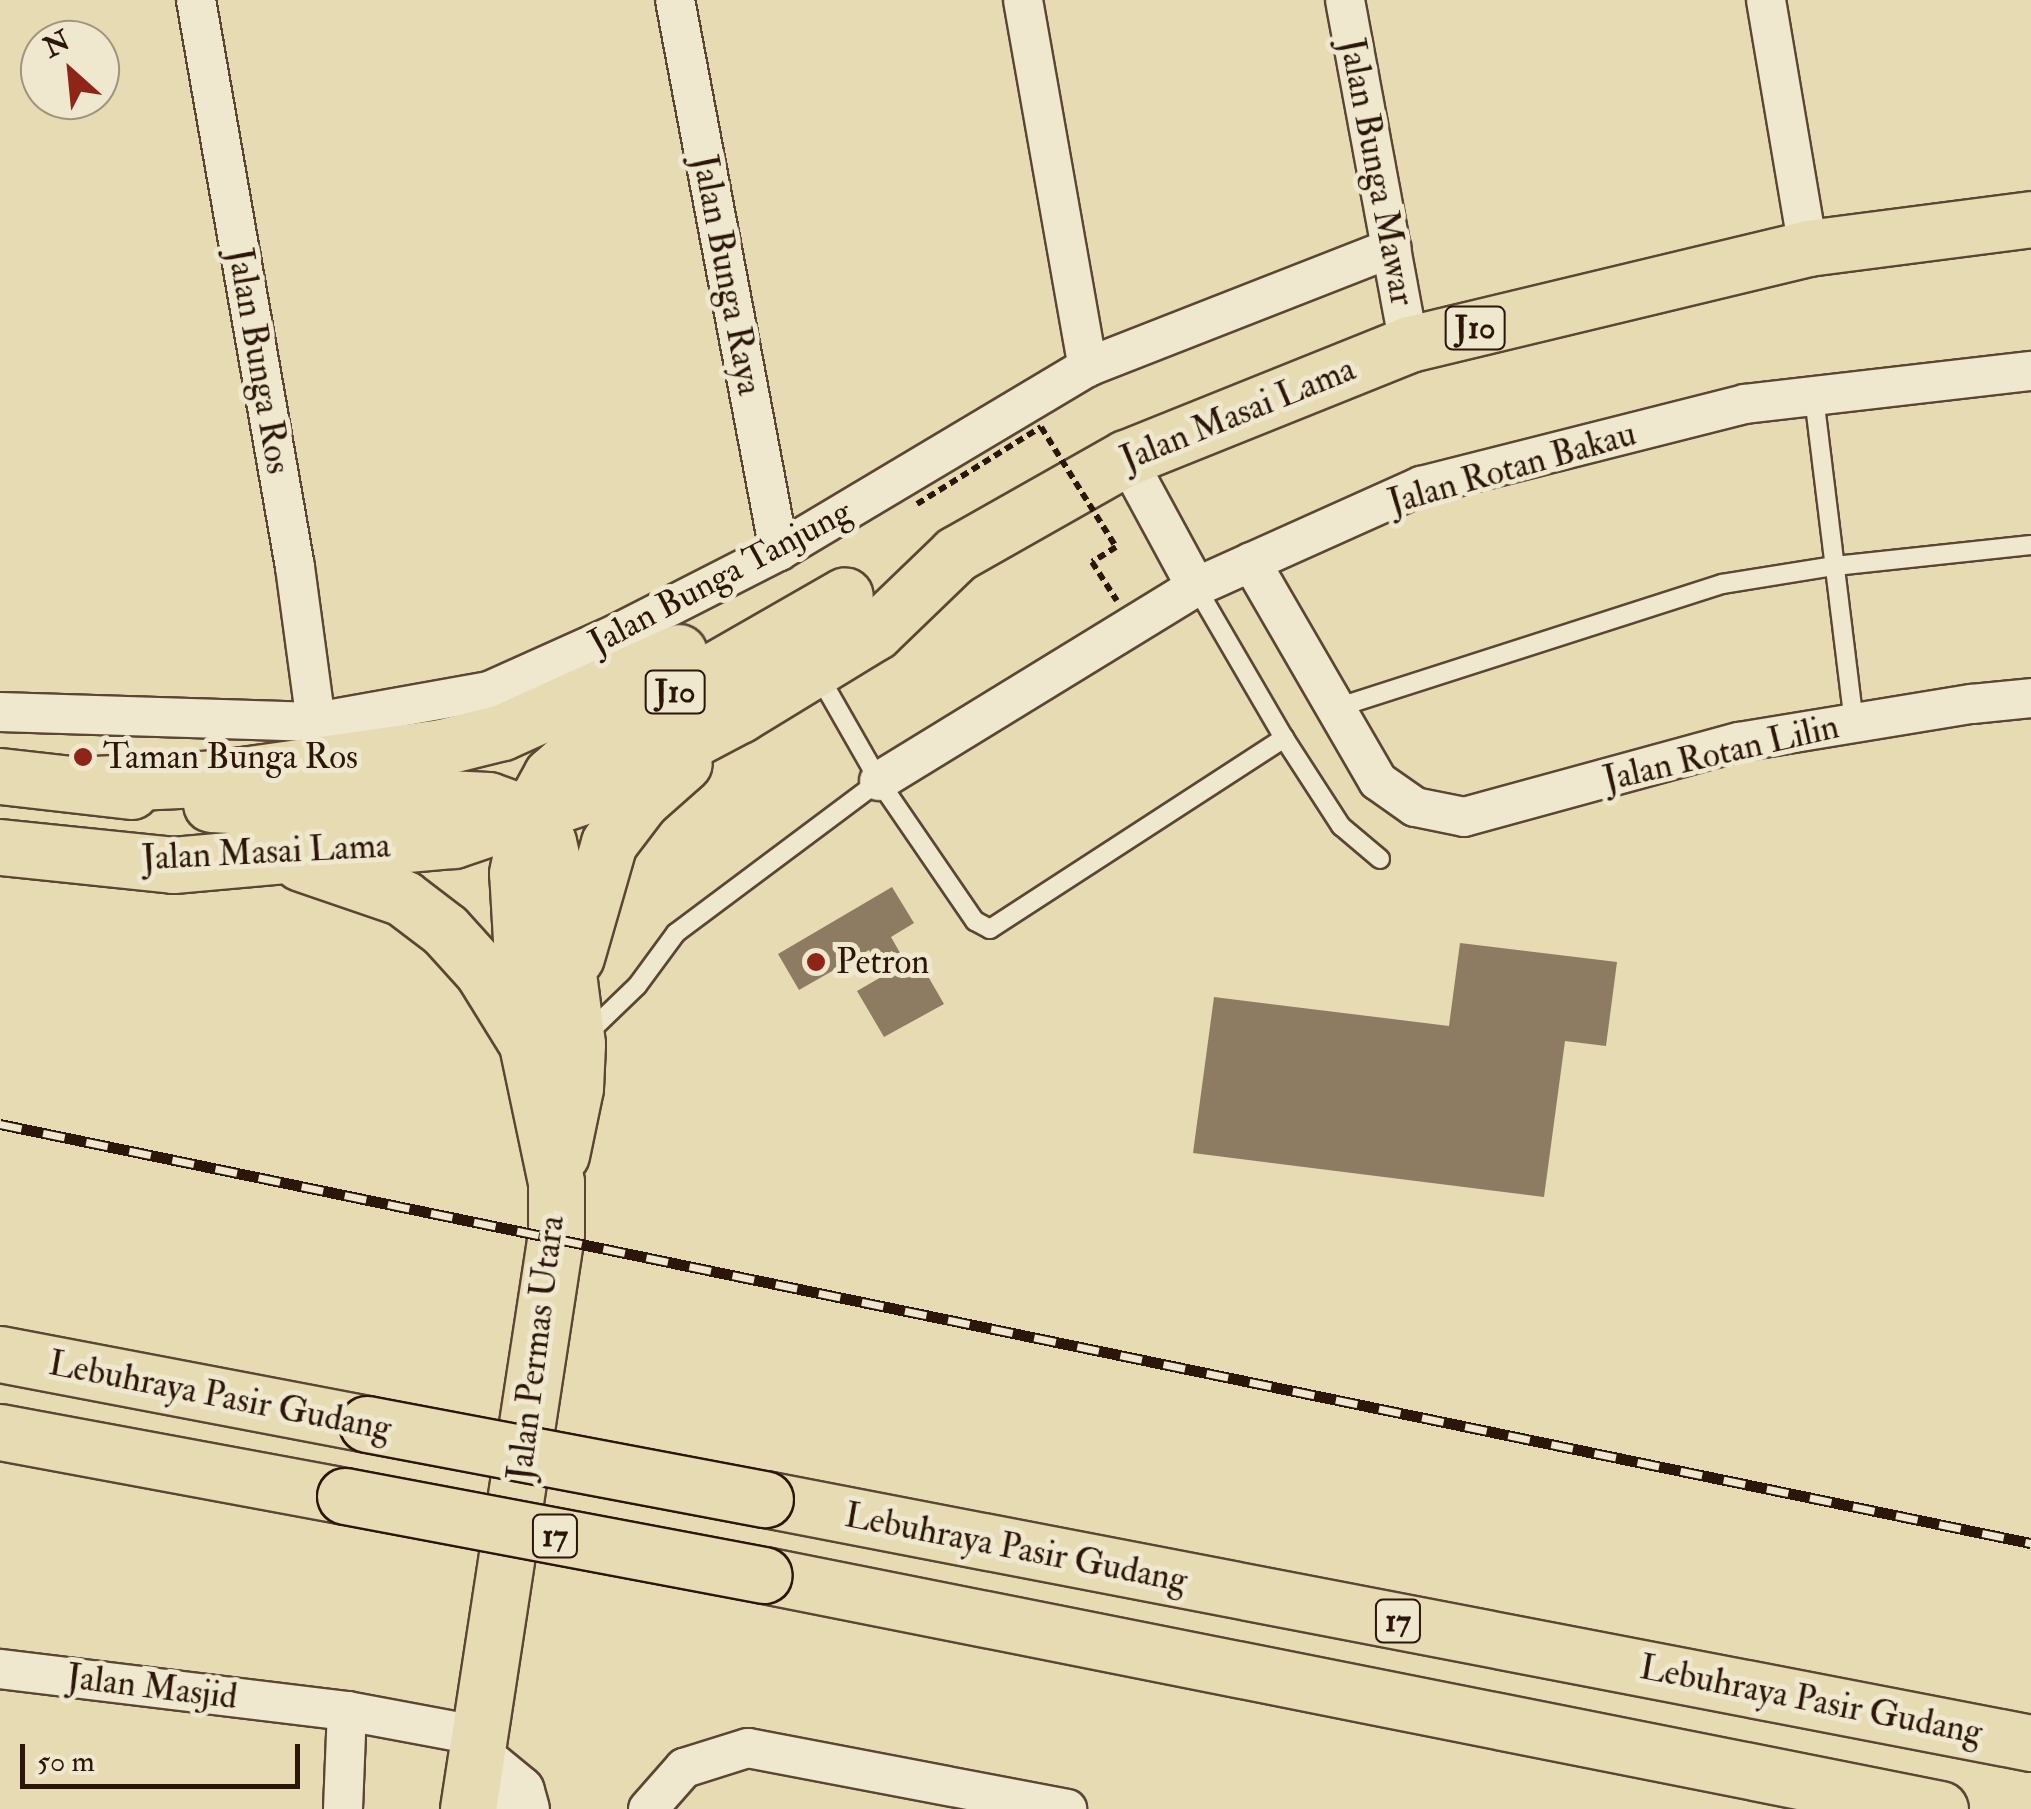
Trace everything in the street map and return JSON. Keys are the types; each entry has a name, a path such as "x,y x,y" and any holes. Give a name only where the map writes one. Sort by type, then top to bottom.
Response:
{"main road":[{"name":"Jalan Masai Lama","path":"0,847 173,865 454,840 587,796 739,715 875,632 956,554 1126,458 1409,344 1808,248 2031,219"},
{"path":"94,784 221,778 442,747 487,736 754,618 845,595 956,554"},
{"name":"J10","path":"529,815 551,775 587,742 845,595"},
{"path":"570,980 609,843 641,801 739,715"},
{"name":"Jalan Masai Lama","path":"0,776 94,784 210,804 330,810 446,798 488,800 529,815"},
{"name":"Jalan Permas Utara","path":"529,815 548,842 570,980 552,1044"},
{"name":"Jalan Permas Utara","path":"476,1768 556,1234 556,1182 575,1088 552,1044 517,873 529,815"},
{"path":"284,857 403,898 445,930 552,1044"},
{"name":"Lebuhraya Pasir Gudang","path":"0,1354 2031,1742"},
{"name":"17","path":"0,1432 764,1575 1940,1809"}],"street":[{"name":"Jalan Bunga Ros","path":"196,0 295,566 316,722"},
{"name":"Jalan Bunga Raya","path":"676,0 779,550"},
{"path":"1022,0 1088,367"},
{"name":"Jalan Bunga Mawar","path":"1345,0 1409,344"},
{"path":"1766,0 1808,248"},
{"name":"Jalan Bunga Tanjung","path":"0,712 316,722 489,690 600,642 779,550 1088,367 1392,248"},
{"name":"Jalan Rotan Bakau","path":"879,781 1196,587 1421,486 1745,404 2031,371"},
{"path":"1126,458 1196,587"},
{"path":"1251,562 1336,708"},
{"name":"Jalan Rotan Lilin","path":"1336,708 1378,780 1415,807 1464,817 1739,742 2031,698"},
{"name":"Jalan Masjid","path":"0,1669 347,1711 476,1768"},
{"path":"343,1809 347,1711"},
{"path":"648,1809 684,1768 748,1748 1067,1809"},
{"path":"476,1768 518,1792 523,1809"}],"lane":[{"path":"1814,396 1854,723"},
{"path":"1336,708 1722,584 1835,566 2031,545"},
{"path":"1196,587 1284,738 1342,826 1380,859"},
{"path":"815,670 879,781 975,922 990,929 1284,738"},
{"path":"552,1044 637,986 676,933 879,781"}],"path":[{"path":"916,504 1041,427 1116,547 1092,562 1117,601"}],"building":[{"name":"Petron","path":"892,887 914,923 891,937 907,965 918,959 944,1004 884,1037 857,991 883,976 869,950 799,990 778,954"},
{"path":"1460,943 1617,962 1606,1046 1565,1041 1544,1197 1193,1153 1214,997 1449,1026"}],"railway":[{"path":"0,1124 2031,1543"}],"place":[{"name":"Taman Bunga Ros","path":"83,757"},
{"name":"Petron","path":"816,962"}]}
